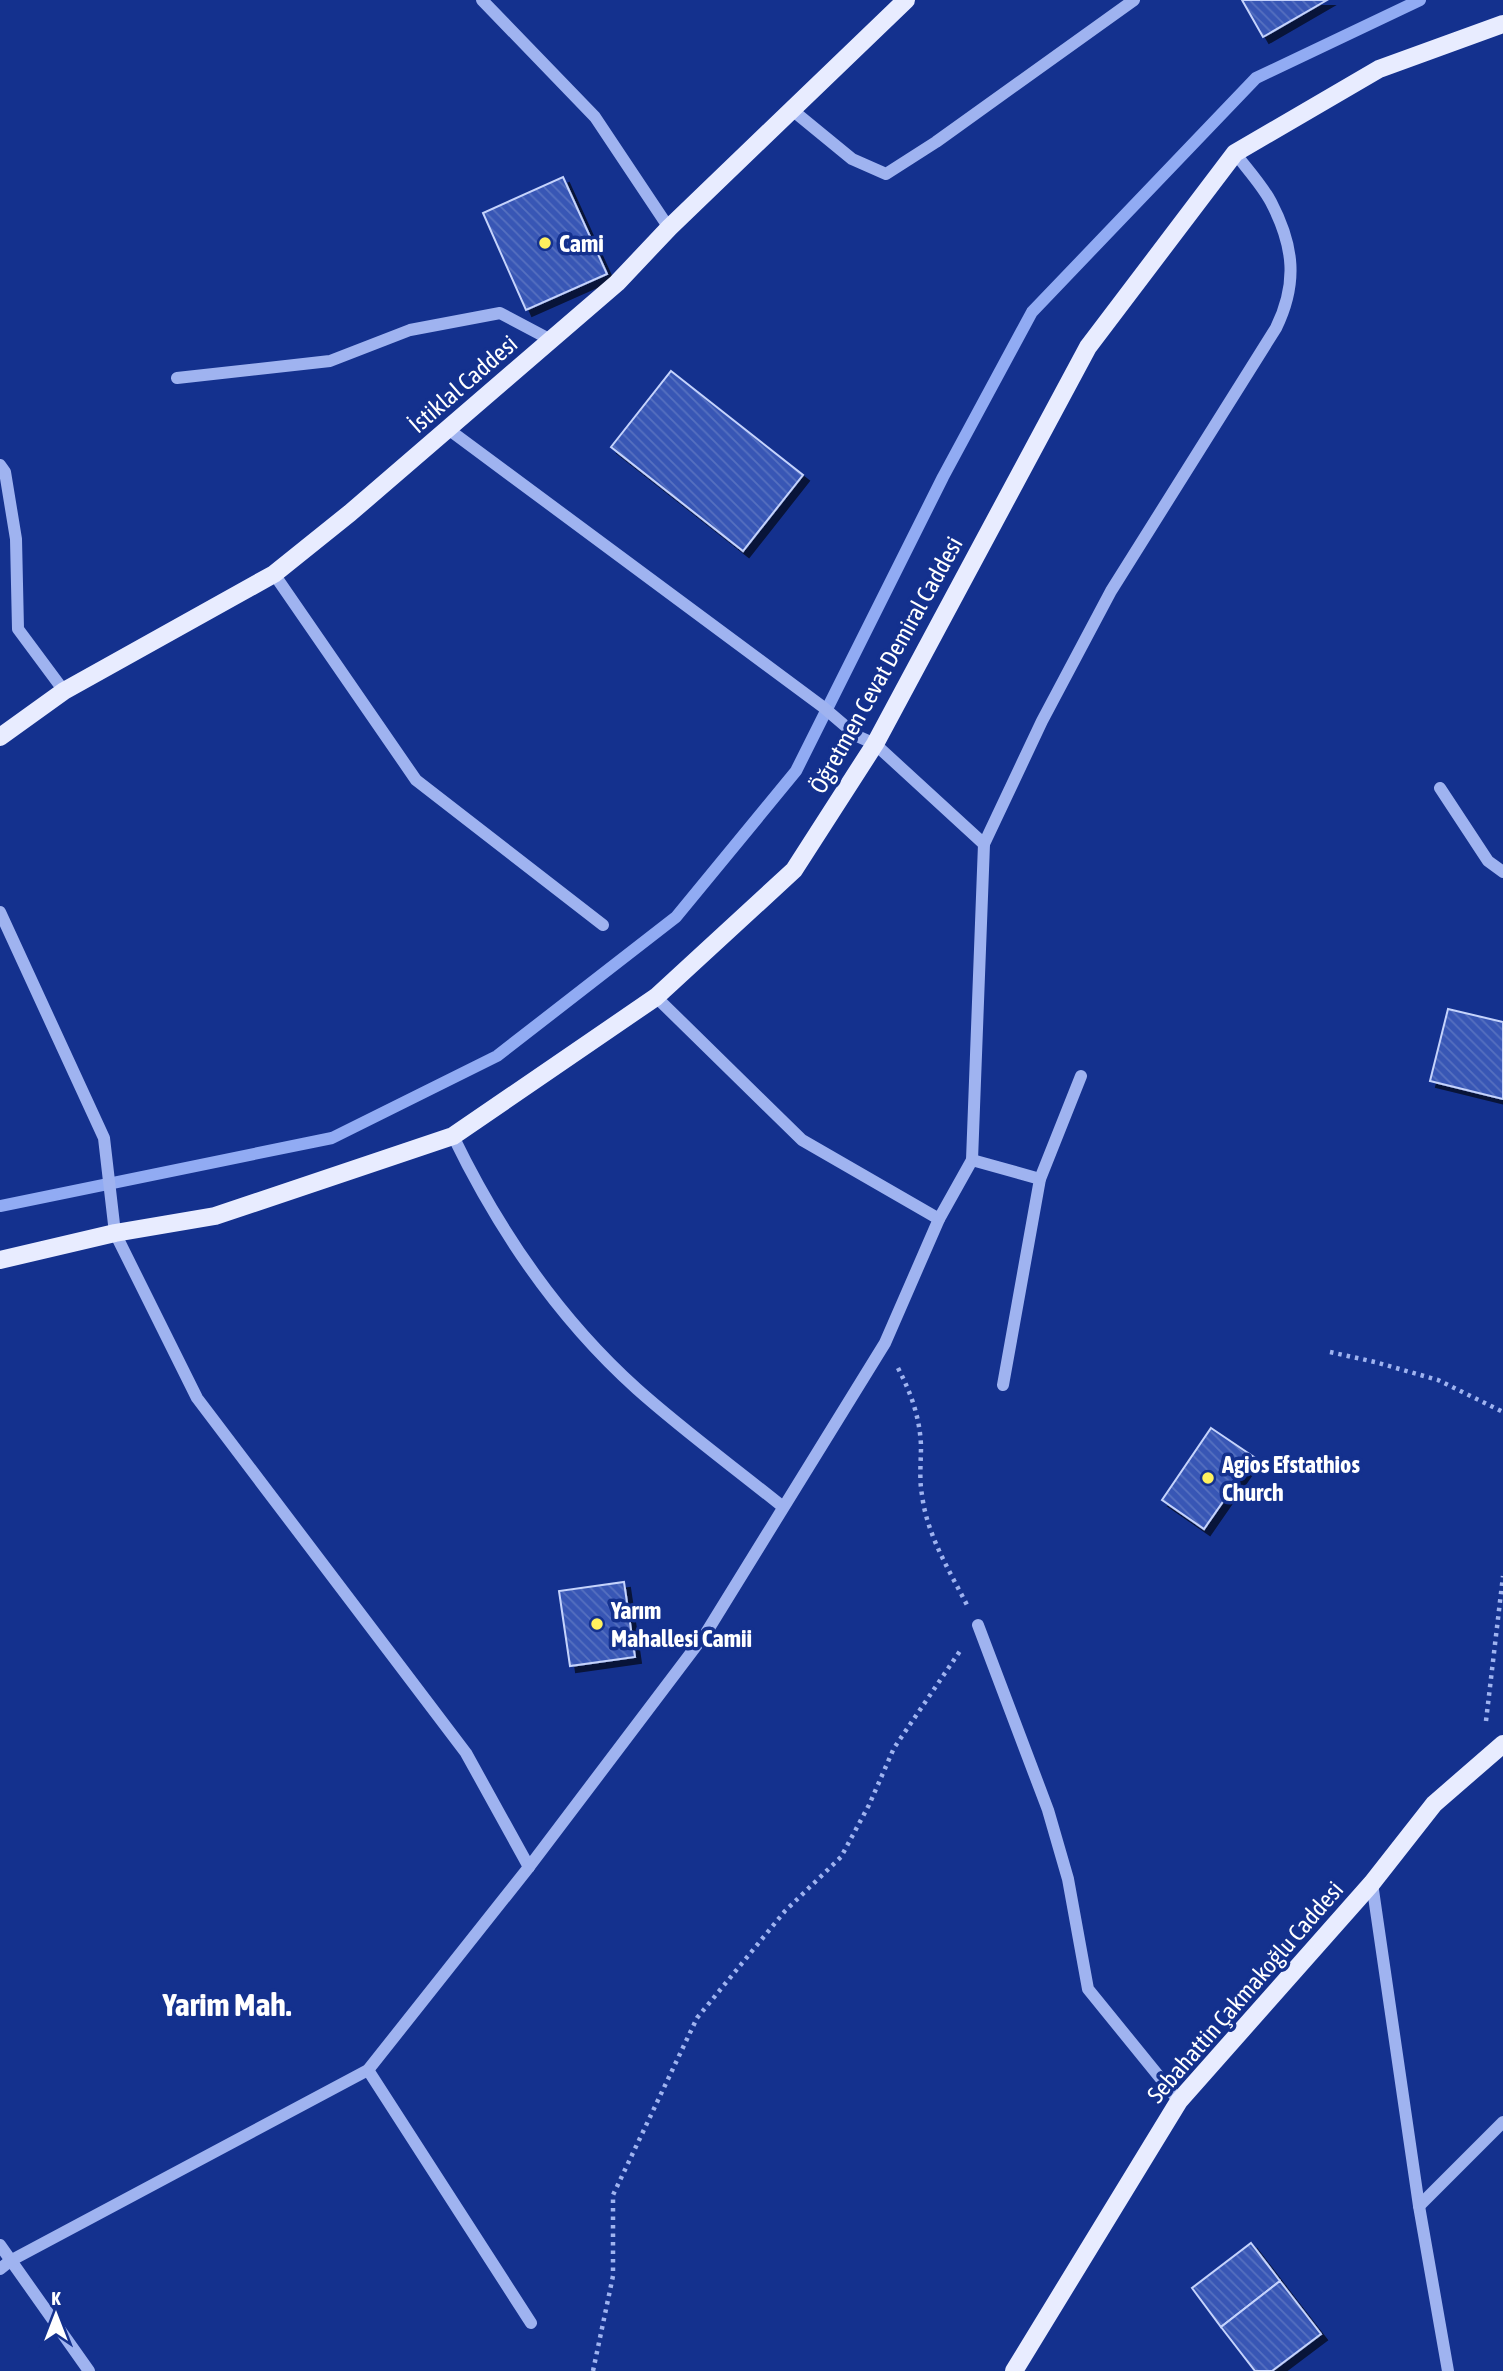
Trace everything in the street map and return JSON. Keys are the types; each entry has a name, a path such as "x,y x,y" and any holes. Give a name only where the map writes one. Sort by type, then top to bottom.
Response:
{"main road":[{"name":"İstiklal Caddesi","path":"0,737 64,691 274,574 350,513 617,283 669,228 906,0"},
{"name":"Öğretmen Cevat Demiral Caddesi","path":"0,1260 115,1233 215,1216 453,1136 656,997 794,870 875,744 1088,347 1235,153 1379,69 1503,24"},
{"name":"Sebahattin Çakmakoğlu Caddesi","path":"1014,2371 1178,2101 1372,1883 1434,1804 1503,1744"}],"street":[{"path":"482,0 595,117 669,228"},
{"path":"791,109 852,159 886,174 936,142 1134,0"},
{"path":"5,2265 368,2070 529,1867 706,1633 885,1343 939,1219 972,1160 984,844 1042,721 1111,591 1286,308 1291,283 1291,260 1283,231 1271,201 1235,153"},
{"path":"177,378 330,361 410,330 500,313 551,340"},
{"path":"448,429 823,707 857,736 875,744 984,844"},
{"path":"0,465 5,472 16,539 18,628 64,691"},
{"path":"274,574 416,780 603,925"},
{"path":"1440,788 1488,861 1503,872"},
{"path":"0,912 104,1138 115,1233 197,1398 466,1753 529,1867"},
{"path":"656,997 802,1140 939,1219"},
{"path":"1003,1385 1040,1179 1081,1076"},
{"path":"453,1136 492,1211 518,1251 559,1307 597,1350 638,1390 783,1507"},
{"path":"972,1160 1040,1179"},
{"path":"978,1625 1048,1810 1068,1879 1088,1989 1178,2101"},
{"path":"1372,1883 1419,2206 1448,2371"},
{"path":"368,2070 531,2323"},
{"path":"1419,2206 1503,2122"},
{"path":"0,2245 5,2265 89,2371"}],"path":[{"path":"593,2371 613,2276 613,2195 696,2018 785,1911 841,1857 869,1805 894,1748 978,1625 938,1549 927,1520 922,1495 915,1407 909,1389 885,1343"},
{"path":"1330,1352 1438,1380 1503,1412"},
{"path":"1480,1764 1503,1576"}],"building":[{"path":"1242,0 1327,0 1263,37"},
{"name":"Cami","path":"563,177 607,274 526,310 483,213"},
{"path":"671,371 803,475 743,551 611,447"},
{"path":"1448,1009 1503,1022 1503,1099 1430,1081"},
{"name":"Agios Efstathios Church","path":"1211,1428 1254,1457 1204,1529 1162,1500"},
{"name":"Yarım Mahallesi Camii","path":"624,1582 635,1657 570,1666 559,1591"},
{"path":"1251,2243 1280,2281 1221,2327 1192,2288"},
{"path":"1280,2281 1321,2334 1272,2371 1255,2371 1221,2327"}],"waterway":[{"path":"0,1206 332,1138 497,1056 676,917 796,771 943,477 1032,312 1256,78 1420,0"}],"place":[{"name":"Cami","path":"545,243"},
{"name":"Agios Efstathios Church","path":"1208,1478"},
{"name":"Yarım Mahallesi Camii","path":"597,1624"}],"district":[{"name":"Yarim Mah.","path":"227,2004"}]}
